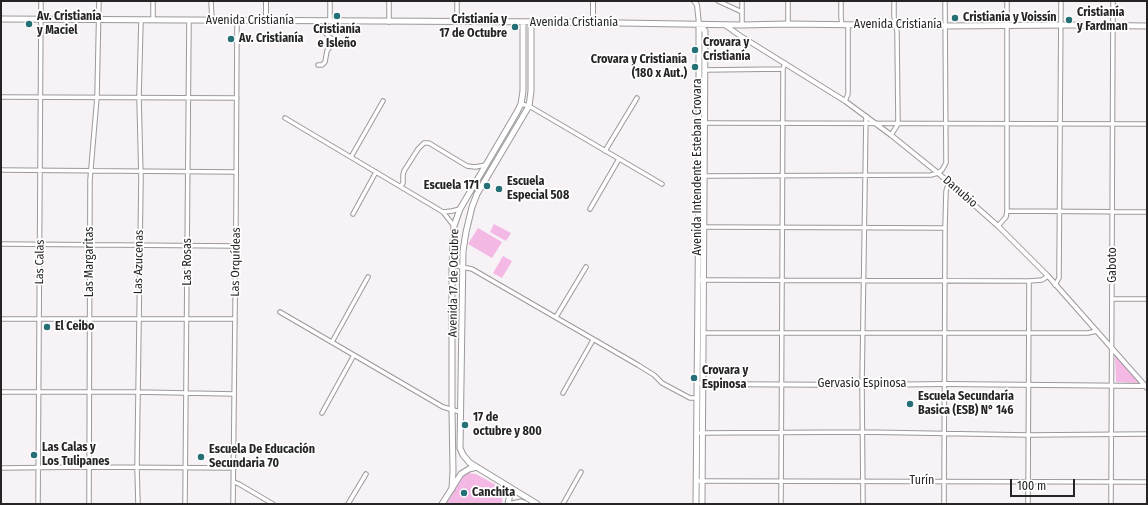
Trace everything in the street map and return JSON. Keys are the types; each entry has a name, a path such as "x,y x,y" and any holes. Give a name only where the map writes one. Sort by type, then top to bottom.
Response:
{"main road":[{"name":"Avenida Cristianía","path":"1,19 725,25 1147,26"},
{"name":"Avenida 17 de Octubre","path":"452,489 452,265 454,226 466,198 521,104 523,90 523,23"},
{"name":"Avenida 17 de Octubre","path":"531,23 531,91 529,106 474,202 466,232 463,251 460,412 461,451 466,459 537,504"},
{"name":"Avenida Intendente Esteban Crovara","path":"699,24 705,31 705,70 702,123"},
{"name":"Avenida Intendente Esteban Crovara","path":"699,24 702,123 700,333 696,398 699,433"},
{"name":"Avenida Intendente Esteban Crovara","path":"696,504 699,481 699,433 703,384 700,333"},
{"path":"442,504 461,474 469,469 477,467"},
{"name":"Avenida Intendente Esteban Crovara","path":"699,481 702,504"},
{"path":"507,486 510,494 508,504"},
{"path":"512,504 521,502 526,504"}],"street":[{"name":"Las Calas","path":"38,504 41,1"},
{"name":"Las Margaritas","path":"89,504 91,170 97,97 99,1"},
{"path":"153,1 153,20"},
{"path":"212,1 212,21"},
{"path":"266,1 266,21"},
{"path":"318,65 322,65 325,62 327,51 333,42 332,39 325,33 330,1"},
{"path":"389,1 389,22"},
{"path":"457,1 457,22"},
{"path":"593,1 593,23"},
{"path":"695,1 697,5 699,24"},
{"path":"718,1 742,12"},
{"path":"739,35 738,31 741,25 742,1"},
{"path":"788,1 788,24"},
{"path":"841,1 841,17 845,25 848,94 846,101"},
{"path":"891,135 898,124 897,32 894,18 894,1"},
{"path":"702,176 865,176 931,175 938,173 942,170 946,163 945,1"},
{"path":"998,226 1006,217 1007,211 1007,1"},
{"path":"1055,285 1059,278 1061,1"},
{"name":"Gaboto","path":"1111,504 1113,1"},
{"name":"Las Azucenas","path":"138,504 137,467 141,20"},
{"name":"Las Rosas","path":"185,504 189,20"},
{"name":"Las Orquídeas","path":"233,504 237,21"},
{"name":"Danubio","path":"725,25 846,101 949,182 998,226 1048,276 1147,387"},
{"path":"780,504 783,69 785,63"},
{"path":"705,70 783,69"},
{"path":"1,96 237,98"},
{"path":"605,150 637,98"},
{"path":"351,157 383,101"},
{"path":"521,104 529,106 662,184"},
{"path":"863,504 862,333 866,116"},
{"path":"285,118 443,212 454,226"},
{"path":"702,123 1147,124"},
{"path":"401,186 403,183 402,175 404,171 418,149 424,143 429,143 467,166 476,167 486,165"},
{"path":"590,209 619,159"},
{"path":"1,170 236,172"},
{"path":"353,214 376,172"},
{"path":"944,504 945,228 946,191 949,182"},
{"path":"466,198 474,202"},
{"path":"443,212 452,212 460,209"},
{"path":"1007,211 1147,212"},
{"path":"701,227 945,228"},
{"path":"1,244 236,246"},
{"path":"452,265 472,269 654,375 662,383 690,398 696,398"},
{"path":"556,317 586,267"},
{"path":"701,280 1029,281 1042,280 1048,276"},
{"path":"332,342 368,278"},
{"path":"1028,504 1029,281"},
{"path":"1113,299 1147,299"},
{"path":"280,312 443,407 460,412"},
{"path":"1,319 235,319"},
{"path":"700,333 1088,333 1097,331"},
{"path":"563,393 593,340"},
{"path":"322,413 354,356"},
{"name":"Gervasio Espinosa","path":"697,384 945,384 1147,387"},
{"path":"1,392 234,394"},
{"path":"699,433 863,432 1028,435 1147,434"},
{"path":"1,468 89,466 234,468"},
{"path":"563,504 581,472"},
{"path":"348,504 366,474"},
{"name":"Turín","path":"699,481 1147,482"},
{"path":"234,482 273,504"}],"shaded area":[{"path":"494,224 511,233 506,241 490,232"},
{"path":"478,228 502,242 492,258 468,244"},
{"path":"503,256 512,261 502,278 493,273"},
{"path":"1115,356 1139,383 1116,382"},
{"path":"468,473 476,474 496,485 503,491 502,504 446,504 464,475"}],"place":[{"name":"Cristianía e Isleño","path":"337,16"},
{"name":"Cristianía y Voissín","path":"955,18"},
{"name":"Cristianía y Fardman","path":"1069,20"},
{"name":"Av. Cristianía y Maciel","path":"29,24"},
{"name":"Cristianía y 17 de Octubre","path":"515,27"},
{"name":"Av. Cristianía","path":"231,39"},
{"name":"Crovara y Cristianía","path":"695,50"},
{"name":"Crovara y Cristianía (180 x Aut.)","path":"695,67"},
{"name":"Escuela 171","path":"487,186"},
{"name":"Escuela Especial 508","path":"499,189"},
{"name":"El Ceibo","path":"47,327"},
{"name":"Crovara y Espinosa","path":"694,378"},
{"name":"Escuela Secundaría Basica (ESB) N° 146","path":"910,404"},
{"name":"17 de octubre y 800","path":"465,425"},
{"name":"Las Calas y Los Tulipanes","path":"34,455"},
{"name":"Escuela De Educación Secundaria 70","path":"201,457"},
{"name":"Canchita","path":"464,493"}]}
